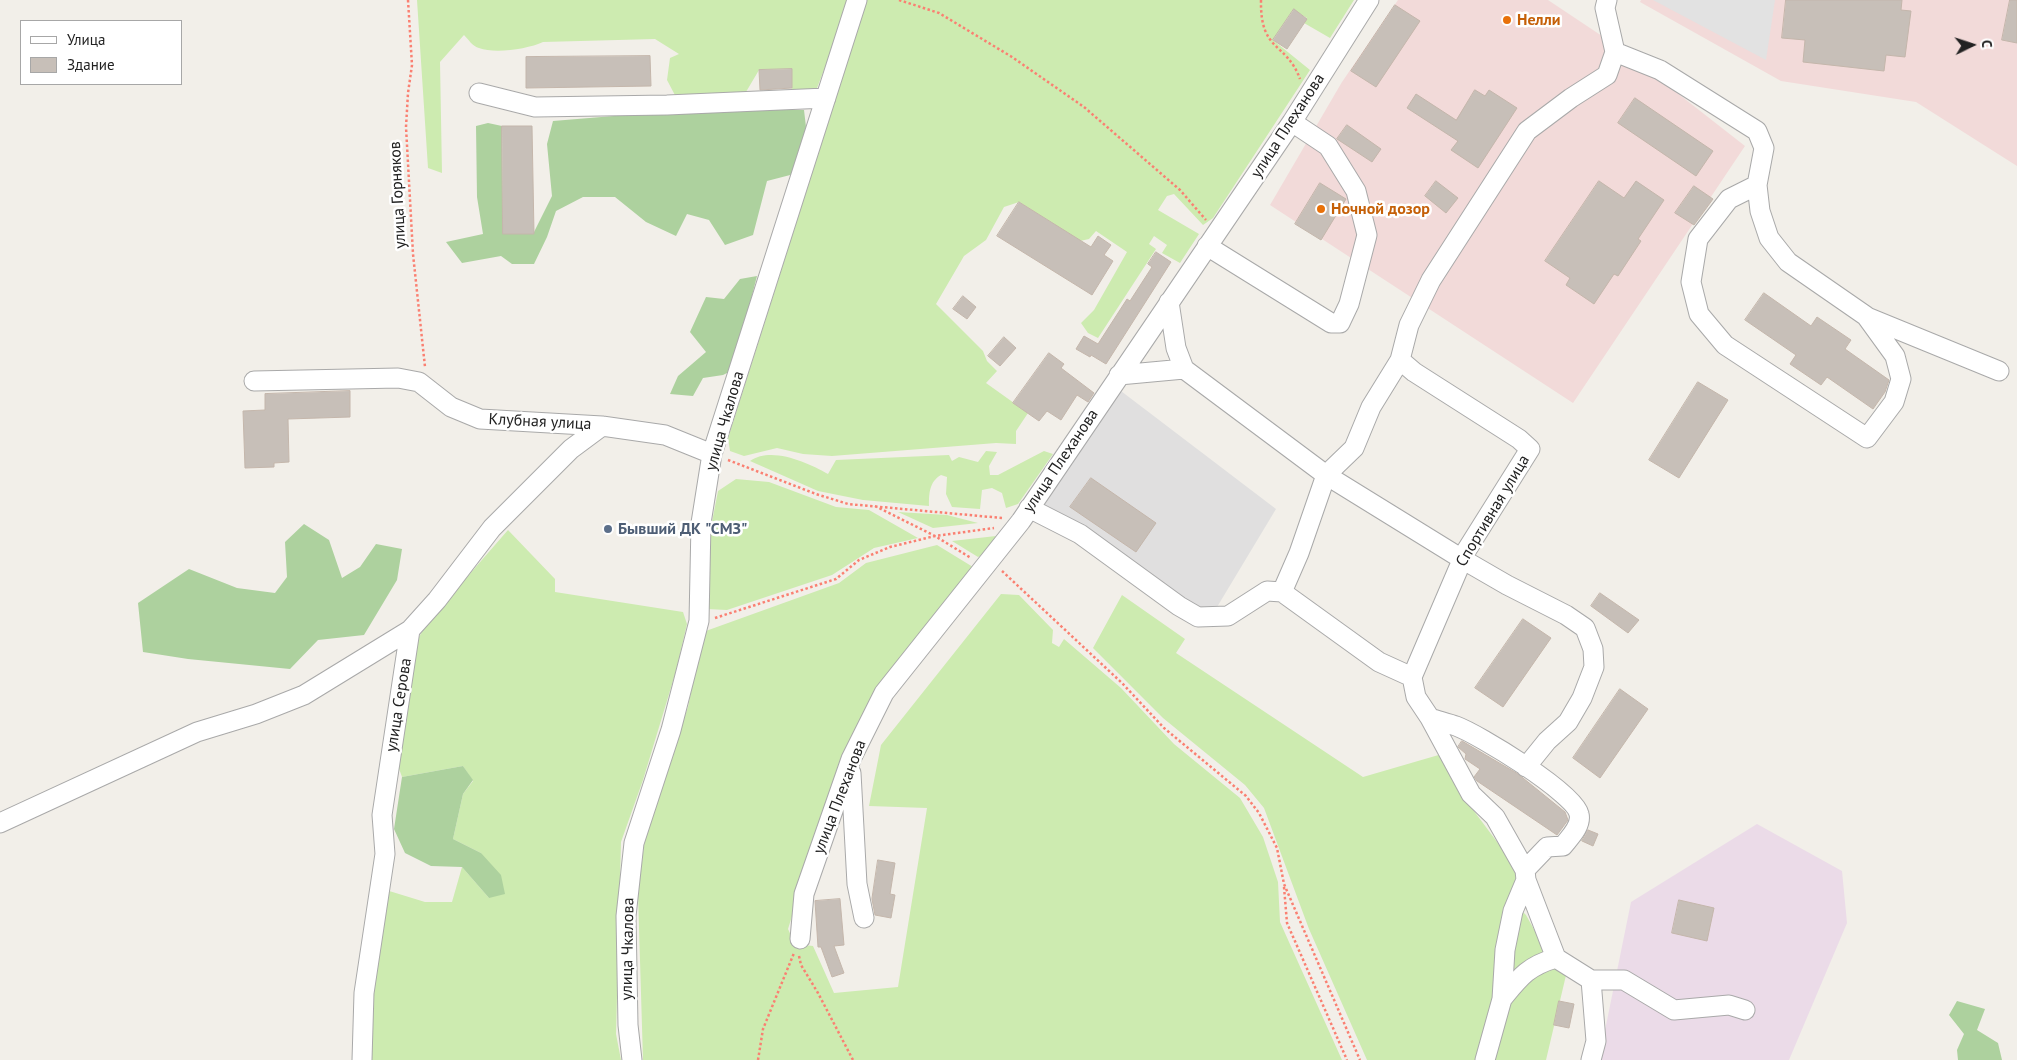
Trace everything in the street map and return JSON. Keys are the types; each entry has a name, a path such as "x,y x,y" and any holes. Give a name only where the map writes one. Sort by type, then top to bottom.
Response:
{"street":[{"name":"улица Чкалова","path":"632,1060 628,1025 626,916 634,843 671,730 698,621 700,523 712,454 857,0"},
{"name":"улица Плеханова","path":"800,939 804,894 851,759 884,693 1025,514 1292,122 1369,0"},
{"path":"1282,592 1299,552 1326,475 1354,448 1371,407 1400,360 1409,325 1431,280 1528,132 1570,98 1607,75 1615,52 1605,8 1608,0"},
{"path":"1615,52 1660,70 1757,132 1764,148 1757,185 1760,211 1769,238 1788,262 1866,316 1999,371"},
{"path":"479,93 535,107 667,106 826,98"},
{"path":"1212,240 1331,323 1340,323 1350,304 1367,235 1356,191 1328,146 1292,122"},
{"path":"1757,185 1729,198 1698,239 1691,282 1699,314 1725,345 1867,438 1894,402 1901,379 1895,356 1866,316"},
{"path":"1169,302 1176,348 1184,369 1326,475 1462,559 1507,585 1566,615 1584,628 1593,648 1594,667 1582,698 1568,722 1547,740 1526,767"},
{"name":"Спортивная улица","path":"1400,360 1414,372 1519,439 1530,449 1493,504 1462,559 1412,677"},
{"path":"1119,375 1184,369"},
{"name":"Клубная улица","path":"254,381 398,378 419,382 451,408 480,419 602,426 665,435 712,454"},
{"path":"0,823 197,732 256,714 304,695 410,630 437,600 492,528 571,449 602,426"},
{"path":"1025,514 1080,534 1179,606 1198,617 1228,616 1267,591 1282,592 1379,662 1412,677 1416,698 1430,718 1471,794 1495,817 1526,875 1556,958 1591,980 1624,980 1674,1010 1729,1005 1745,1010"},
{"name":"улица Серова","path":"362,1060 364,993 384,854 382,815 410,630"},
{"path":"1430,718 1457,726 1495,746 1576,805 1580,815 1576,830 1563,846 1547,847 1526,875 1513,911 1505,950 1502,999 1484,1060"},
{"path":"851,759 858,884 864,918"},
{"path":"1502,999 1523,973 1538,963 1556,958"},
{"path":"1591,980 1596,1041 1592,1060"}],"path":[{"name":"улица Горняков","path":"408,0 412,65 408,93 406,136 413,254 428,390"},
{"path":"899,0 939,13 1012,57 1084,107 1180,190 1212,240"},
{"path":"1262,0 1261,20 1265,34 1298,73 1306,100"},
{"path":"712,454 816,494 848,504 1025,514"},
{"path":"873,505 987,563 1122,683 1164,728 1246,796 1259,813 1277,848 1284,884 1284,908 1287,923 1347,1060"},
{"path":"698,621 716,618 836,579 859,560 890,547 935,536 998,527 1025,514"},
{"path":"1284,884 1360,1060"},
{"path":"758,1060 763,1029 783,986 800,939"},
{"path":"800,939 801,965 818,992 853,1060"}],"shaded area":[{"path":"1398,0 1548,0 1617,46 1745,146 1573,403 1270,205 1342,82"},
{"path":"1641,0 2017,0 2017,166 1916,102 1781,81 1640,2"},
{"path":"1653,0 1775,0 1766,60"},
{"path":"1117,388 1276,509 1208,622 1037,500"},
{"path":"1757,824 1842,871 1847,923 1789,1060 1599,1060 1631,902"}],"green space":[{"path":"417,0 846,0 847,10 817,88 792,94 791,69 759,70 743,97 677,99 667,80 670,58 679,54 655,39 543,42 520,49 494,51 473,45 464,35 440,62 442,173 428,168"},
{"path":"867,0 1354,0 1330,38 1304,23 1307,18 1293,10 1273,40 1310,70 1213,218 1203,225 1174,194 1167,196 1158,210 1199,234 1180,263 1162,253 1167,245 1154,236 1149,244 1156,249 1098,338 1088,333 1081,323 1094,310 1127,252 1096,231 1089,239 1080,241 1019,202 1004,207 986,240 964,256 936,304 983,351 987,361 997,371 986,383 1028,413 1016,431 1016,444 996,443 832,456 803,454 777,448 744,456 730,451 728,438"},
{"path":"686,110 804,110 806,127 794,174 767,181 753,235 725,245 709,220 687,214 676,236 646,222 615,197 583,197 556,211 547,237 534,264 512,264 501,256 462,263 446,242 483,234 477,197 476,126 488,123 502,126 503,234 533,234 552,196 547,144 553,121"},
{"path":"757,276 733,370 723,375 703,378 693,396 670,394 678,376 706,352 690,332 706,297 724,299 740,279"},
{"path":"986,451 997,452 989,466 990,475 998,475 1044,451 1053,454 1018,504 1006,508 1002,493 992,488 982,490 980,509 952,507 946,494 947,477 941,475 932,485 929,506 863,500 818,491 750,461 769,455 779,456 800,461 828,474 836,460 949,455 952,461 959,457 978,462"},
{"path":"736,479 769,482 836,507 869,510 918,538 874,548 832,575 727,610 707,609 711,527 718,491"},
{"path":"898,512 947,515 978,523 933,528"},
{"path":"304,524 329,540 342,578 360,567 376,544 402,549 397,580 364,635 318,640 290,669 188,659 143,652 138,603 189,569 237,588 275,593 287,577 285,542"},
{"path":"508,530 555,579 555,592 683,612 687,624 676,671 643,780 621,842 616,1034 621,1060 371,1060 369,1034 386,890 425,902 452,902 462,867 489,898 481,853 453,839 463,794 473,781 463,766 402,777 397,763 415,644 427,623"},
{"path":"996,536 984,554 978,557 952,541"},
{"path":"937,545 973,567 831,791 788,929 795,944 813,946 834,993 898,987 927,808 869,806 881,745 1001,594 1019,595 1053,630 1052,643 1059,647 1064,639 1121,688 1174,744 1240,798 1263,837 1278,882 1280,922 1342,1060 643,1060 638,894 647,822 688,707 703,632 839,583 866,563"},
{"path":"1122,595 1185,639 1176,653 1363,777 1442,754 1465,799 1515,866 1517,886 1496,1002 1479,1060 1367,1060 1309,929 1264,808 1245,785 1163,718 1093,648"},
{"path":"463,766 473,780 463,794 453,839 481,853 501,875 505,894 489,898 462,867 431,866 405,853 394,829 402,777"},
{"path":"1520,909 1526,915 1546,951 1511,978 1509,965"},
{"path":"1547,967 1567,971 1546,1060 1490,1060 1503,1017 1513,996 1532,977"},
{"path":"1957,1001 1985,1009 1977,1030 1998,1043 2002,1060 1958,1060 1957,1050 1964,1034 1949,1015"}],"building":[{"path":"1786,0 1902,0 1901,10 1911,11 1905,57 1886,55 1884,71 1803,62 1805,40 1782,38"},
{"path":"2010,0 2017,0 2017,43 2002,40"},
{"path":"1395,5 1420,21 1376,87 1351,71"},
{"path":"1294,9 1307,19 1287,49 1273,40"},
{"path":"650,56 651,86 526,88 526,57"},
{"path":"792,69 792,88 760,90 759,70"},
{"path":"1475,90 1485,96 1489,90 1517,108 1478,168 1451,150 1458,141 1407,108 1416,94 1456,120"},
{"path":"1635,98 1713,151 1696,176 1618,123"},
{"path":"1347,125 1381,149 1372,162 1337,139"},
{"path":"502,126 532,126 534,234 503,234"},
{"path":"1436,181 1458,198 1446,213 1425,196"},
{"path":"1599,181 1624,198 1636,181 1664,200 1638,239 1641,241 1618,276 1614,274 1594,304 1566,285 1570,278 1545,261"},
{"path":"1320,183 1346,199 1321,240 1295,224"},
{"path":"1694,186 1713,199 1694,225 1675,213"},
{"path":"1019,202 1091,247 1098,236 1111,245 1104,255 1113,261 1092,295 997,236"},
{"path":"1156,252 1171,262 1106,364 1076,349 1084,336 1098,344 1127,299 1130,301 1152,267 1148,264"},
{"path":"1764,293 1811,326 1817,317 1851,340 1845,349 1889,380 1885,392 1873,409 1827,377 1821,385 1790,364 1796,355 1745,320"},
{"path":"963,296 976,307 967,319 953,309"},
{"path":"1004,337 1016,348 1000,366 988,356"},
{"path":"1049,353 1064,364 1061,368 1094,393 1088,402 1077,395 1061,420 1047,411 1039,421 1013,403"},
{"path":"1698,382 1728,400 1679,478 1649,460"},
{"path":"350,391 350,417 288,419 289,462 274,463 274,467 245,468 243,411 265,410 265,394"},
{"path":"1091,478 1156,523 1136,552 1070,507"},
{"path":"1600,593 1639,620 1628,633 1591,606"},
{"path":"1523,619 1551,638 1503,707 1475,688"},
{"path":"1620,689 1648,709 1600,778 1573,758"},
{"path":"1462,741 1518,774 1565,812 1568,820 1557,835 1477,781 1474,777 1480,769 1465,759 1466,754 1458,747"},
{"path":"1588,830 1598,834 1593,846 1582,841"},
{"path":"878,860 895,863 890,894 895,895 891,918 875,915 872,899"},
{"path":"840,899 844,945 834,946 844,973 832,977 821,947 818,947 815,901"},
{"path":"1679,900 1714,908 1707,941 1672,933"},
{"path":"1559,1001 1574,1004 1569,1028 1554,1025"}],"place":[{"name":"Нелли","path":"1507,20"},
{"name":"Ночной дозор","path":"1321,209"},
{"name":"Бывший ДК \"СМЗ\"","path":"608,529"}]}
